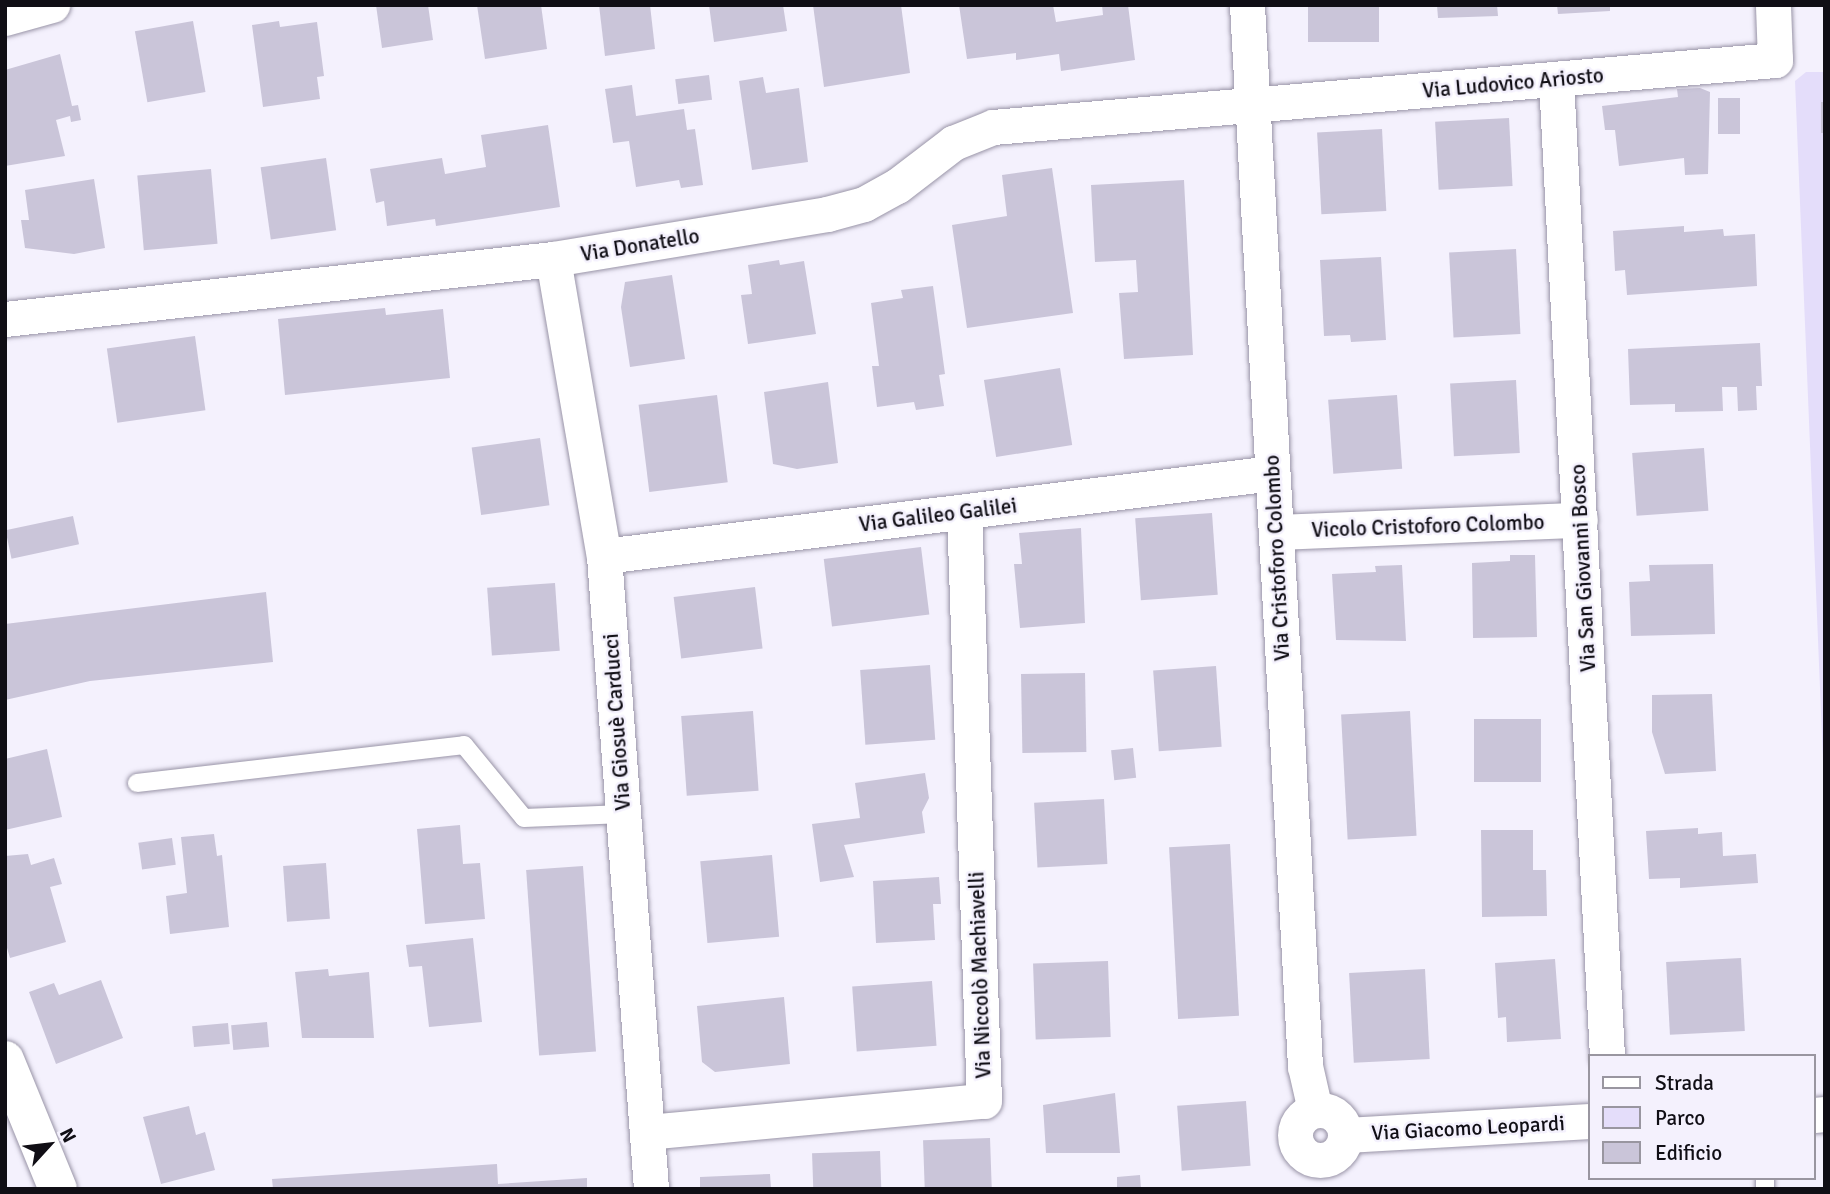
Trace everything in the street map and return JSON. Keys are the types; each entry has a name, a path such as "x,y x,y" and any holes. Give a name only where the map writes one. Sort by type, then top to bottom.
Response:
{"main road":[{"path":"5,1060 58,1189"}],"street":[{"path":"5,18 52,5"},
{"name":"Via Cristoforo Colombo","path":"1247,5 1305,1066 1315,1110"},
{"name":"Via Ludovico Ariosto","path":"1252,104 1775,60 1773,5"},
{"name":"Via San Giovanni Bosco","path":"1556,80 1607,1054"},
{"name":"Via Donatello","path":"5,319 553,259 864,204 897,186 953,143 993,127 1252,104"},
{"name":"Via Giosuè Carducci","path":"553,259 604,556 651,1189"},
{"name":"Via Galileo Galilei","path":"604,556 1272,473"},
{"name":"Via Niccolò Machiavelli","path":"647,1132 984,1101 964,512"},
{"name":"Vicolo Cristoforo Colombo","path":"1276,532 1580,520"},
{"path":"1315,1110 1336,1115 1346,1135 1334,1157 1317,1175 1296,1140 1302,1118 1315,1110"},
{"name":"Via Giacomo Leopardi","path":"1346,1135 1588,1121"}],"lane":[{"path":"137,783 464,745 524,818 624,814"}],"green space":[{"path":"1806,72 1825,72 1825,810 1795,81"}],"building":[{"path":"376,5 428,5 433,40 382,48"},
{"path":"477,5 541,5 547,49 485,59"},
{"path":"599,5 650,5 655,49 605,56"},
{"path":"709,5 783,5 787,31 714,42"},
{"path":"813,5 901,5 910,73 824,87"},
{"path":"959,5 1053,5 1056,22 1103,15 1102,5 1128,5 1135,60 1061,71 1059,54 1016,60 1016,53 967,59"},
{"path":"1308,5 1379,5 1379,42 1308,42"},
{"path":"1437,5 1497,5 1498,16 1438,18"},
{"path":"1557,5 1610,5 1610,11 1558,14"},
{"path":"193,21 206,92 147,102 135,31"},
{"path":"279,21 280,27 317,22 324,76 317,77 320,99 263,107 252,25"},
{"path":"60,54 72,106 78,105 81,120 71,122 70,116 56,120 65,156 5,166 5,70"},
{"path":"709,75 712,100 678,104 675,79"},
{"path":"763,77 766,93 799,88 808,162 752,170 739,81"},
{"path":"632,85 636,116 684,109 687,130 695,129 703,185 681,188 679,180 636,187 629,141 613,143 605,89"},
{"path":"1700,88 1710,92 1708,174 1685,175 1684,158 1619,166 1615,130 1605,130 1602,106 1678,97 1677,89"},
{"path":"1718,98 1740,98 1740,134 1718,134"},
{"path":"1821,102 1825,102 1825,133 1821,133"},
{"path":"1509,118 1513,186 1439,190 1435,122"},
{"path":"548,125 560,207 436,226 435,219 387,226 384,201 376,203 370,169 442,158 445,174 486,167 481,135"},
{"path":"1382,129 1386,211 1321,214 1317,132"},
{"path":"326,158 336,230 271,239 261,167"},
{"path":"1052,168 1073,313 967,328 952,225 1007,216 1002,175"},
{"path":"211,169 218,244 144,250 137,175"},
{"path":"94,179 105,248 74,254 25,248 21,220 29,220 25,190"},
{"path":"1184,180 1193,355 1124,359 1119,293 1138,292 1136,260 1095,262 1091,185"},
{"path":"1684,226 1684,232 1723,229 1724,236 1755,234 1757,286 1627,295 1625,270 1615,271 1613,231"},
{"path":"1516,249 1520,334 1454,337 1449,253"},
{"path":"1381,257 1386,340 1351,342 1350,335 1324,336 1320,260"},
{"path":"779,260 780,265 804,261 816,334 748,344 741,295 752,294 748,265"},
{"path":"672,275 685,359 630,367 621,307 625,282"},
{"path":"933,286 945,374 939,375 944,406 916,410 914,402 877,407 872,366 879,366 871,303 903,298 901,290"},
{"path":"385,308 386,315 443,309 450,378 285,395 278,319"},
{"path":"195,336 205,410 117,423 107,348"},
{"path":"1760,343 1762,386 1756,386 1757,410 1738,411 1737,387 1722,387 1723,411 1675,412 1675,404 1630,405 1628,349"},
{"path":"1060,368 1072,445 996,457 984,380"},
{"path":"1516,380 1520,453 1454,456 1450,383"},
{"path":"828,382 838,463 797,469 773,464 764,392"},
{"path":"717,395 728,482 649,492 639,405"},
{"path":"1397,395 1402,469 1333,474 1328,400"},
{"path":"540,438 549,505 481,515 472,448"},
{"path":"1704,448 1708,511 1637,516 1632,453"},
{"path":"1212,513 1218,595 1141,600 1135,518"},
{"path":"73,516 79,544 12,559 6,530"},
{"path":"1081,528 1085,623 1020,628 1014,564 1022,564 1019,533"},
{"path":"921,547 929,614 832,626 824,559"},
{"path":"1510,555 1535,555 1537,637 1473,638 1472,563 1510,561"},
{"path":"1713,564 1715,634 1631,636 1629,582 1650,581 1649,565"},
{"path":"1402,565 1406,641 1336,640 1332,574 1376,572 1375,566"},
{"path":"555,583 560,651 492,656 487,588"},
{"path":"755,587 763,649 681,659 674,597"},
{"path":"266,592 273,662 90,681 5,700 5,624"},
{"path":"930,665 935,740 865,745 860,670"},
{"path":"1216,666 1222,747 1159,751 1153,670"},
{"path":"1085,673 1086,752 1022,753 1021,674"},
{"path":"1712,694 1716,771 1665,774 1652,732 1652,695"},
{"path":"753,711 759,791 687,796 681,716"},
{"path":"1410,711 1417,836 1348,839 1341,715"},
{"path":"1474,719 1541,719 1541,782 1474,782"},
{"path":"1133,748 1136,778 1114,780 1111,750"},
{"path":"47,749 62,817 5,830 5,759"},
{"path":"925,773 929,798 922,812 925,833 844,845 854,877 820,882 812,824 860,818 855,783"},
{"path":"1104,799 1107,864 1037,868 1034,803"},
{"path":"460,825 463,864 480,863 485,919 425,924 417,829"},
{"path":"1698,828 1698,834 1722,832 1723,856 1756,854 1758,883 1680,888 1680,878 1649,879 1646,831"},
{"path":"1481,830 1533,830 1533,870 1546,870 1547,916 1482,917"},
{"path":"214,834 217,856 222,855 229,927 170,934 166,896 187,893 181,837"},
{"path":"172,838 176,865 142,869 138,843"},
{"path":"1230,844 1239,1016 1178,1019 1169,847"},
{"path":"28,854 31,865 54,858 62,884 50,887 66,942 10,958 5,941 5,856"},
{"path":"772,855 779,937 707,943 700,861"},
{"path":"326,863 330,919 287,922 283,866"},
{"path":"583,866 596,1052 539,1056 526,870"},
{"path":"939,877 941,904 933,904 935,940 876,943 873,881"},
{"path":"473,938 482,1022 429,1027 422,966 409,967 406,945"},
{"path":"1741,958 1745,1031 1670,1035 1666,962"},
{"path":"1555,959 1561,1039 1507,1042 1506,1017 1498,1018 1495,963"},
{"path":"1108,961 1111,1037 1036,1040 1033,964"},
{"path":"328,969 329,976 369,972 374,1038 302,1038 295,972"},
{"path":"1425,969 1430,1059 1354,1063 1349,973"},
{"path":"101,980 123,1038 56,1064 29,992 54,983 59,995"},
{"path":"932,981 937,1046 857,1051 852,987"},
{"path":"784,997 790,1064 715,1072 702,1062 697,1006"},
{"path":"267,1022 269,1047 233,1050 231,1025"},
{"path":"228,1023 230,1044 194,1047 192,1026"},
{"path":"1115,1093 1120,1153 1046,1153 1043,1105"},
{"path":"1246,1101 1251,1166 1182,1171 1177,1106"},
{"path":"189,1106 196,1135 205,1132 215,1170 161,1184 143,1117"},
{"path":"990,1138 992,1189 925,1189 923,1140"},
{"path":"880,1151 881,1189 813,1189 812,1153"},
{"path":"497,1164 498,1184 587,1178 587,1189 273,1189 272,1179"},
{"path":"770,1174 771,1189 700,1189 700,1177"},
{"path":"1140,1175 1141,1189 1117,1189 1117,1177"}]}
